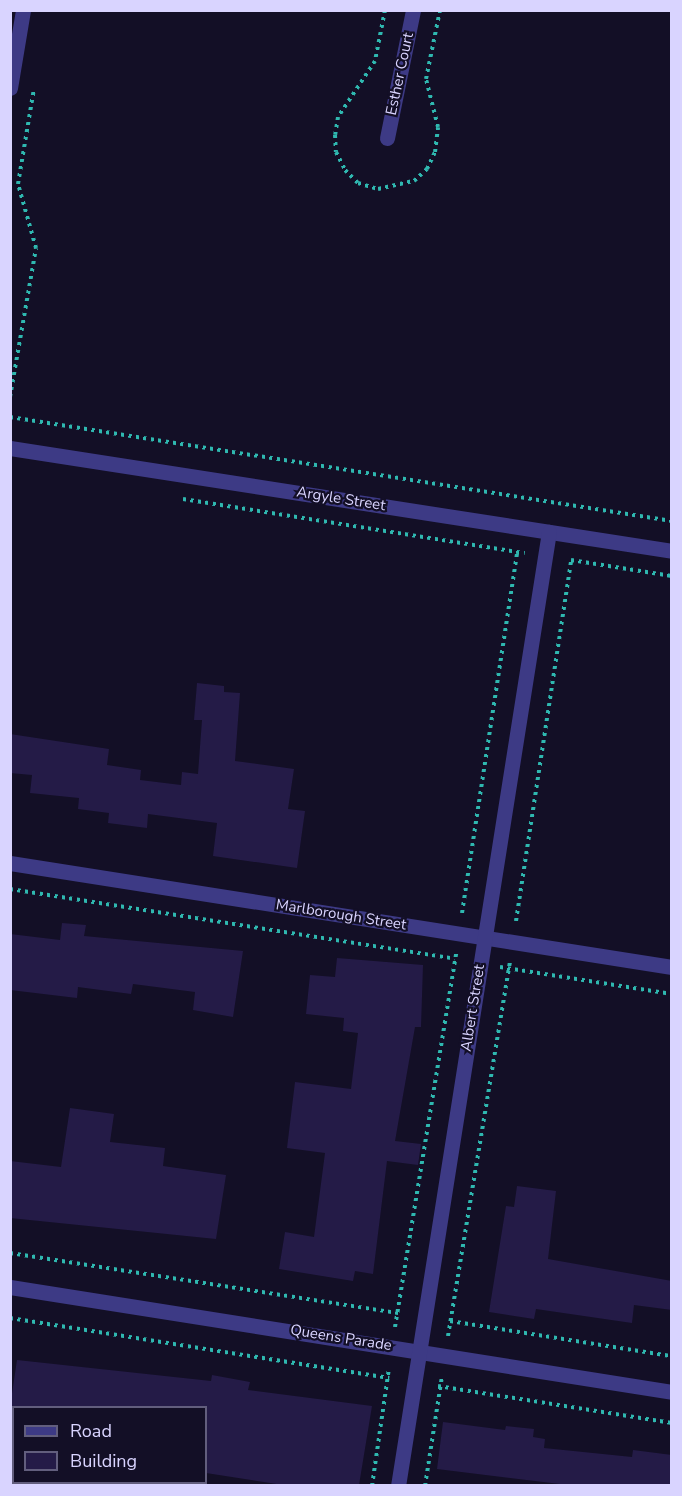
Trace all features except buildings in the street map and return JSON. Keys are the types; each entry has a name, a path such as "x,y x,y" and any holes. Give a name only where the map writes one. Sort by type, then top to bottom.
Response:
{"street":[{"path":"10,88 23,10"},
{"name":"Esther Court","path":"387,138 413,10"},
{"name":"Argyle Street","path":"10,448 672,551"},
{"name":"Albert Street","path":"398,1485 549,532"},
{"name":"Marlborough Street","path":"10,863 672,966"},
{"name":"Queens Parade","path":"10,1287 418,1349 672,1392"}],"path":[{"path":"10,397 36,248 18,184 35,80"},
{"path":"10,417 672,521"},
{"path":"179,498 672,576"},
{"path":"372,1485 517,552"},
{"path":"425,1485 509,968 572,560"},
{"path":"10,889 672,994"},
{"path":"10,1253 672,1356"},
{"path":"10,1318 672,1423"}]}
